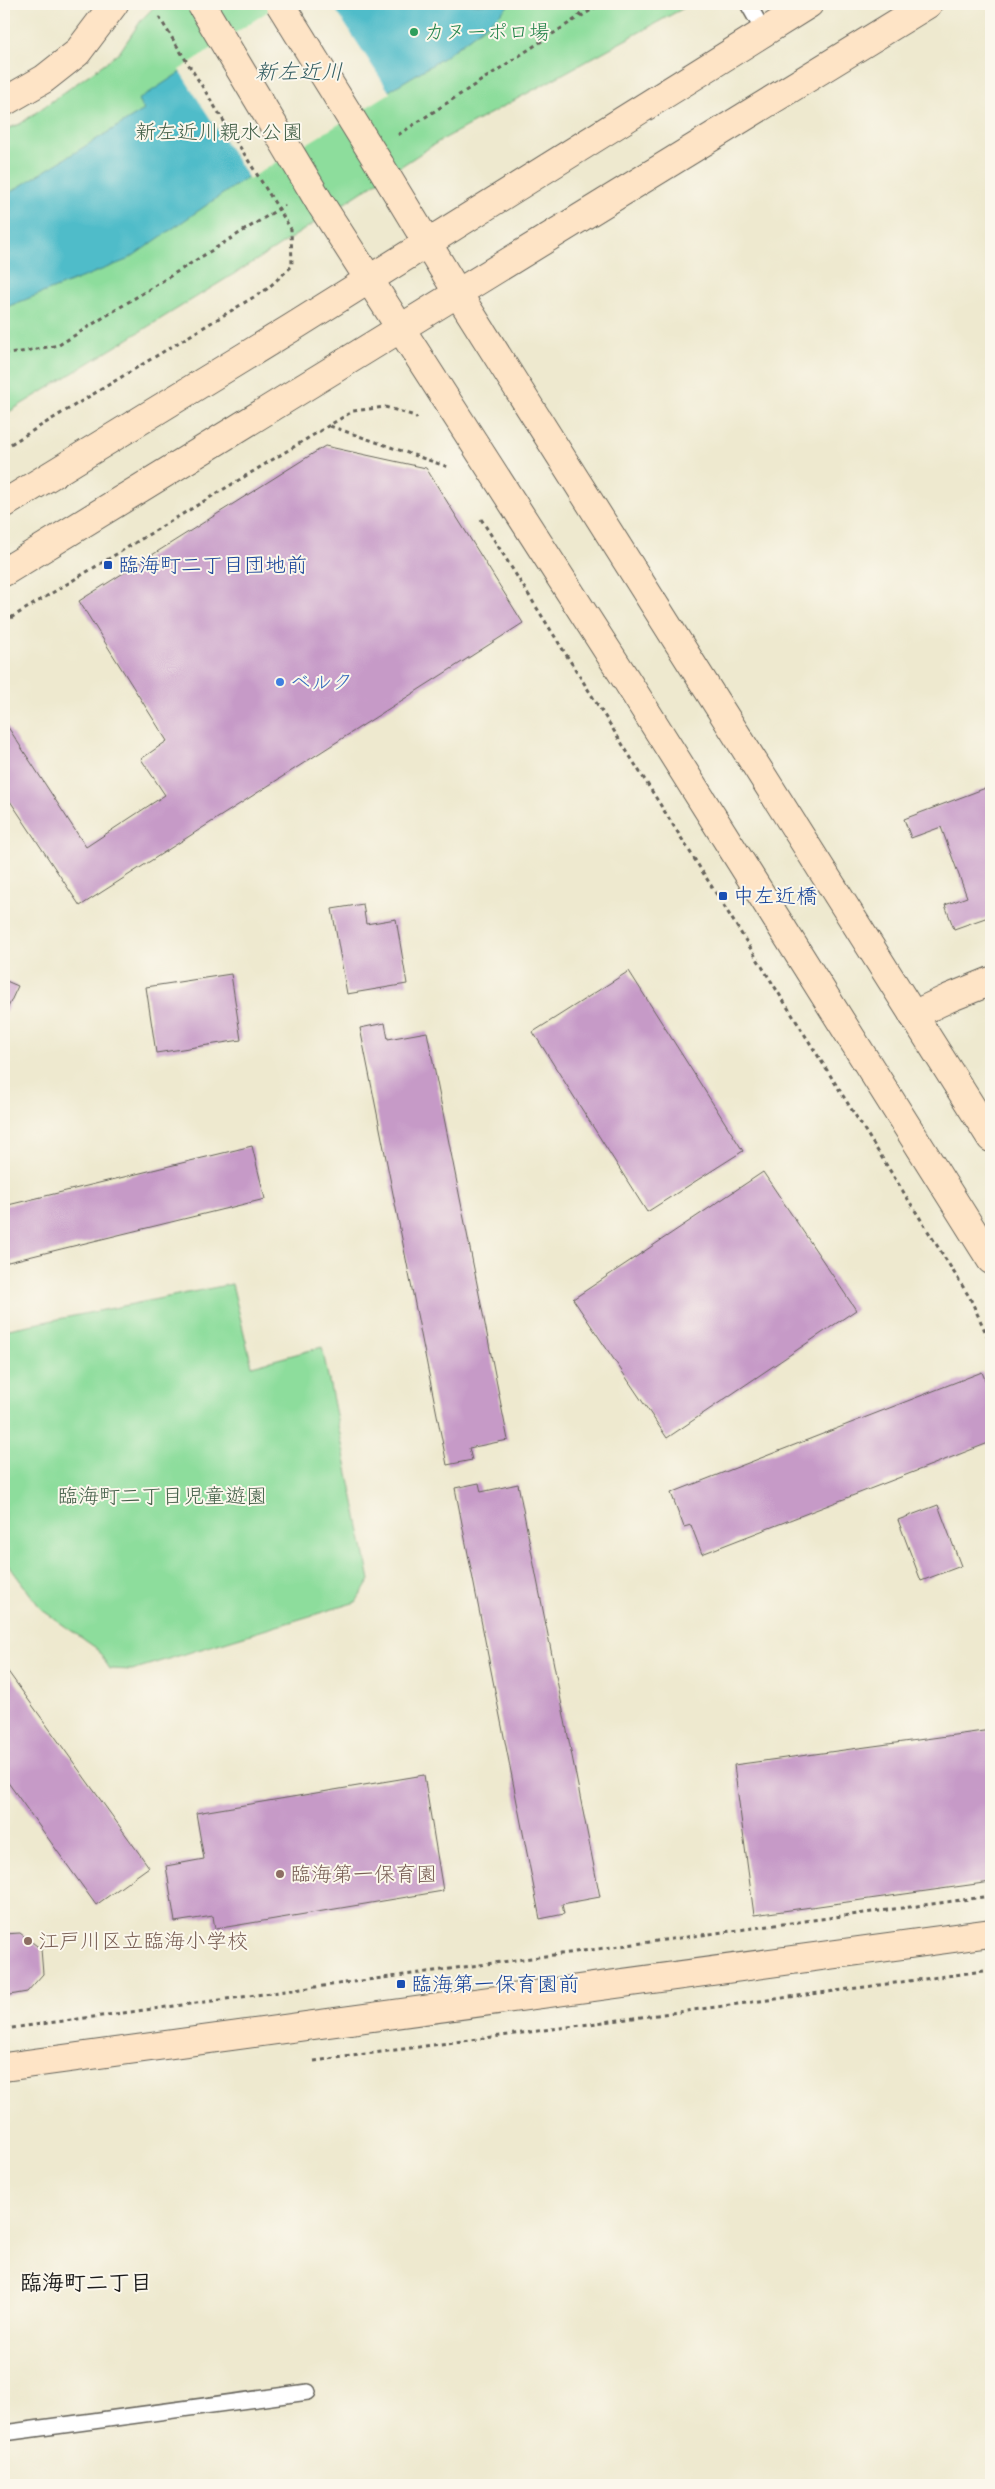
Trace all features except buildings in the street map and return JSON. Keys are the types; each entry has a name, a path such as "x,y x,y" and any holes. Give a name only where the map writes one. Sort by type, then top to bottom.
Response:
{"street":[{"path":"4,102 44,79 77,53 114,4"},
{"path":"201,4 320,203 627,680 991,1260"},
{"path":"280,4 457,292 991,1138"},
{"path":"4,504 370,279 808,4"},
{"path":"4,572 928,4"},
{"path":"913,1015 991,981"},
{"path":"4,2067 991,1933"}],"lane":[{"path":"748,4 764,32"},
{"path":"4,2433 308,2392"}],"path":[{"path":"577,18 601,4"},
{"path":"4,448 267,289 292,266 291,229 159,17"},
{"path":"4,622 353,411 384,407 415,416 420,423"},
{"path":"330,426 448,467"},
{"path":"443,460 453,475"},
{"path":"480,517 970,1298 991,1344"},
{"path":"4,2028 991,1896"},
{"path":"310,2061 991,1970"}],"green space":[{"name":"新左近川親水公園","path":"157,4 691,4 438,142 273,250 4,415 4,130 20,124 119,53 142,19"},
{"name":"臨海町二丁目児童遊園","path":"232,1284 252,1366 322,1347 370,1580 356,1602 132,1670 110,1669 96,1648 42,1610 4,1559 4,1330"}],"water":[{"name":"新左近川","path":"284,4 510,4 498,16 443,58 246,178 127,260 4,308 4,196 144,110 138,100"}],"pier":[{"path":"279,4 332,4 390,93 249,179 179,70"}],"place":[{"name":"カヌーポロ場","path":"414,32"},
{"name":"臨海町二丁目団地前","path":"108,565"},
{"name":"ベルク","path":"280,682"},
{"name":"中左近橋","path":"723,896"},
{"name":"臨海第一保育園","path":"280,1874"},
{"name":"江戸川区立臨海小学校","path":"28,1941"},
{"name":"臨海第一保育園前","path":"401,1984"}],"district":[{"name":"臨海町二丁目","path":"86,2282"}]}
